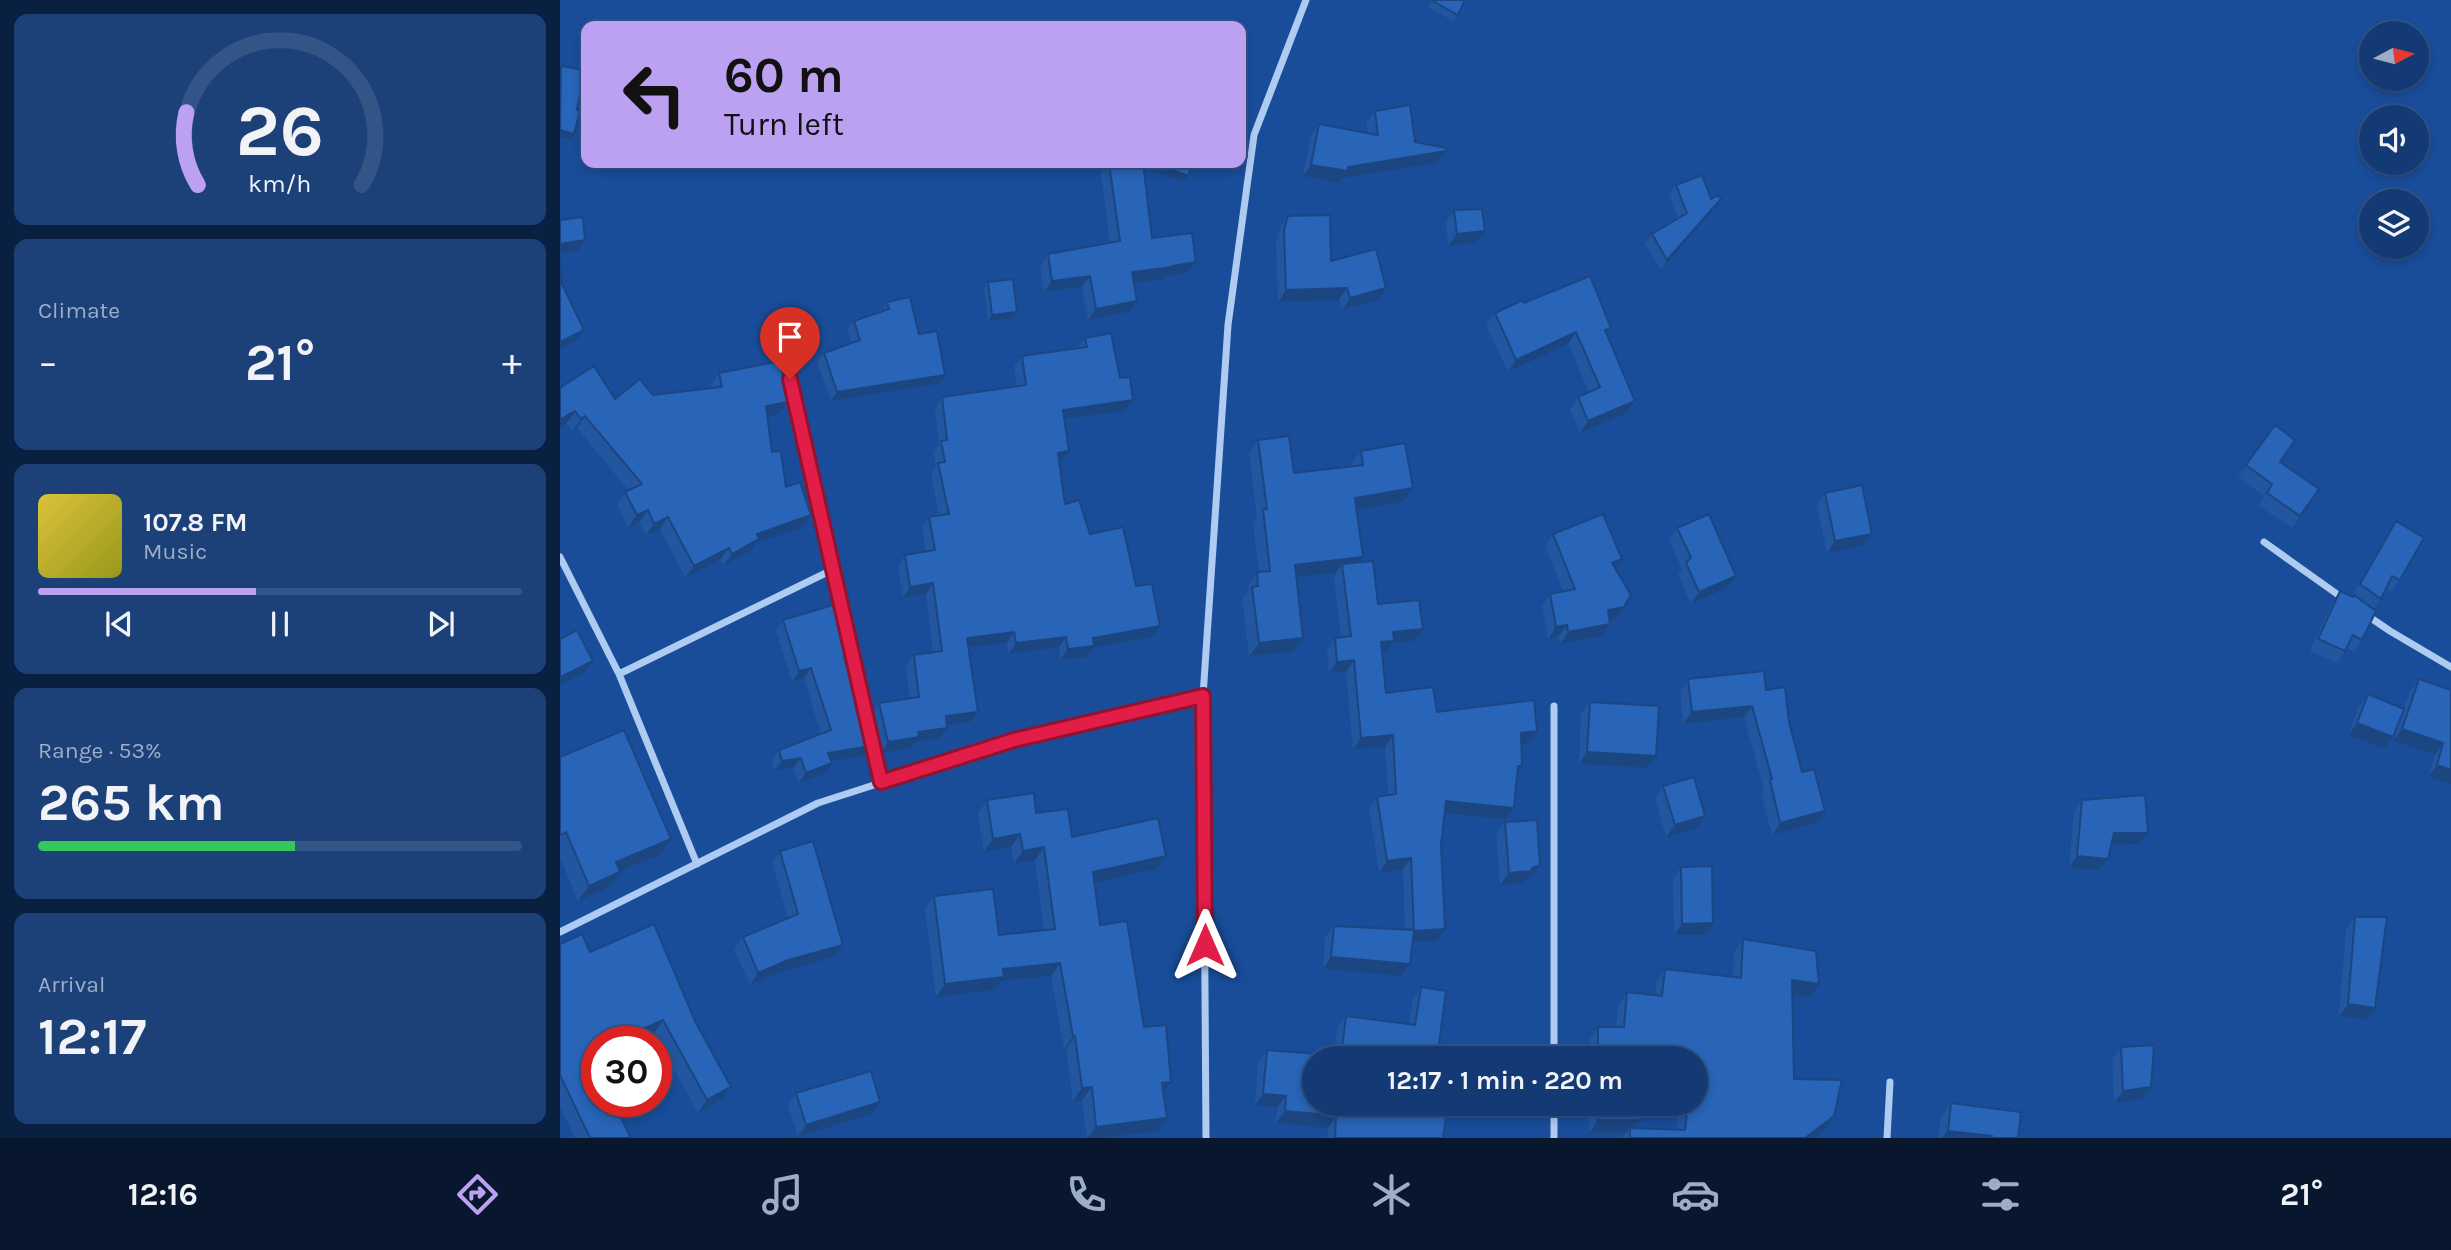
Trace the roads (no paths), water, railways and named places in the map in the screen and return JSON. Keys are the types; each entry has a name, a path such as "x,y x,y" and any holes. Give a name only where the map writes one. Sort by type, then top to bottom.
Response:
{"street":[{"path":"1206,1138 1203,696 1228,325 1254,135 1306,0"},
{"path":"790,379 867,717"},
{"path":"2264,542 2390,631 2451,667"},
{"path":"560,557 619,674 697,864"},
{"path":"619,674 834,569"},
{"path":"560,932 818,803 1014,740 1203,696"},
{"path":"1554,1046 1555,706"},
{"path":"870,730 881,782"},
{"path":"1887,1138 1890,1082"},
{"path":"1554,1116 1554,1138"}]}
